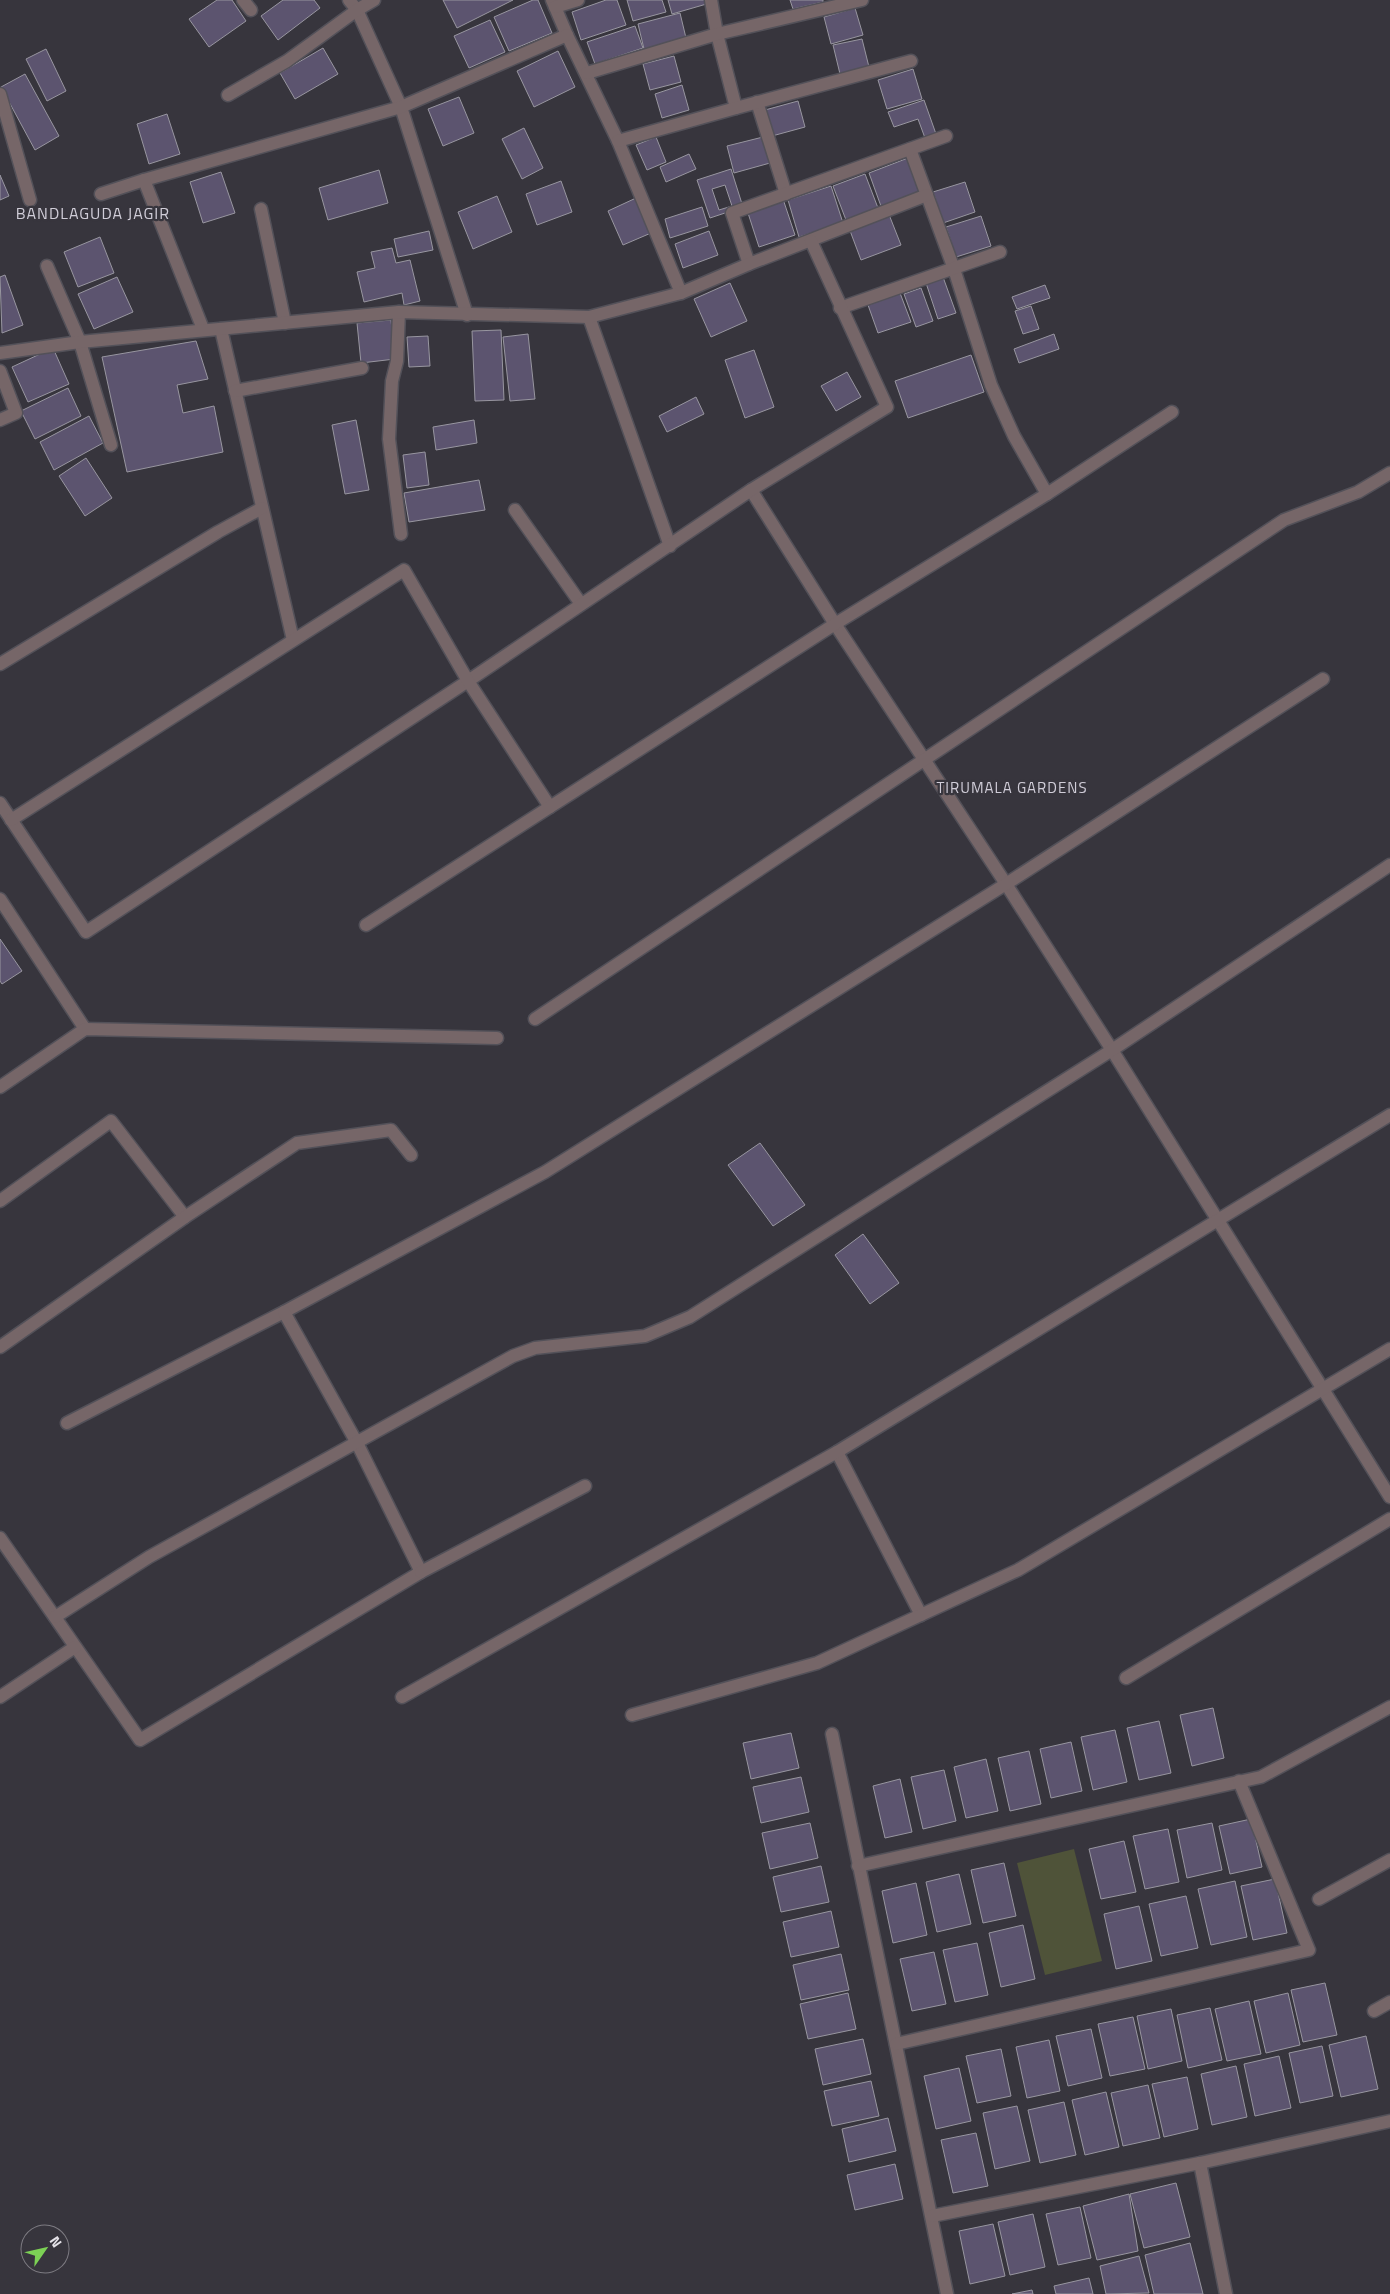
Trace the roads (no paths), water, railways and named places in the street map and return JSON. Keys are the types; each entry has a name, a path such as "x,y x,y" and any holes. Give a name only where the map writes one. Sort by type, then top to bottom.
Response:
{"street":[{"path":"228,95 287,61 353,5 374,0"},
{"path":"578,0 554,3 567,35 587,73 618,142 681,293"},
{"path":"711,0 717,34 736,108"},
{"path":"587,73 717,34 862,0"},
{"path":"353,5 401,107 467,315"},
{"path":"101,194 401,107 567,35"},
{"path":"618,142 757,102 911,61"},
{"path":"0,94 30,200"},
{"path":"757,102 786,194"},
{"path":"749,264 732,213 946,136"},
{"path":"910,150 954,269 991,386 1014,436 1047,494"},
{"path":"144,180 203,330"},
{"path":"0,353 80,342 399,312 589,317 681,293 749,264 927,195"},
{"path":"262,209 285,323"},
{"path":"0,803 86,932 468,681 751,490 887,408 811,241"},
{"path":"840,308 1000,252"},
{"path":"47,266 80,342 111,445"},
{"path":"399,312 397,361 392,381 389,439 401,534"},
{"path":"589,317 670,546"},
{"path":"221,329 293,640"},
{"path":"235,391 362,368"},
{"path":"0,371 16,413 0,420"},
{"path":"366,925 835,624 1047,494 1172,412"},
{"path":"535,1019 1284,520 1358,492 1390,473"},
{"path":"751,490 835,624 1006,884 1112,1050 1390,1497"},
{"path":"0,664 218,532 262,508"},
{"path":"515,510 581,604"},
{"path":"11,820 404,570 468,681 550,807"},
{"path":"67,1423 284,1312 545,1172 1006,884 1322,679"},
{"path":"55,1617 149,1557 513,1356 535,1348 645,1336 690,1317 1112,1050 1390,865"},
{"path":"0,899 85,1029"},
{"path":"0,1088 85,1029 497,1038"},
{"path":"402,1697 838,1452 1390,1115"},
{"path":"0,1201 111,1121 185,1217"},
{"path":"0,1347 185,1217 297,1143 392,1130 411,1155"},
{"path":"284,1312 357,1443 421,1572"},
{"path":"632,1716 817,1663 1018,1570 1390,1349"},
{"path":"838,1452 921,1614"},
{"path":"0,1538 140,1740 421,1572 585,1486"},
{"path":"1126,1678 1390,1518"},
{"path":"0,1697 75,1647"},
{"path":"858,1866 1267,1774 1390,1707"},
{"path":"832,1734 947,2294"},
{"path":"896,2044 1309,1950 1239,1781"},
{"path":"1319,1899 1390,1860"},
{"path":"1374,2011 1390,2002"},
{"path":"932,2216 1200,2163 1390,2121"},
{"path":"1200,2163 1226,2294"}],"district":[{"name":"BANDLAGUDA JAGIR","path":"93,213"},
{"name":"TIRUMALA GARDENS","path":"1012,787"}]}
